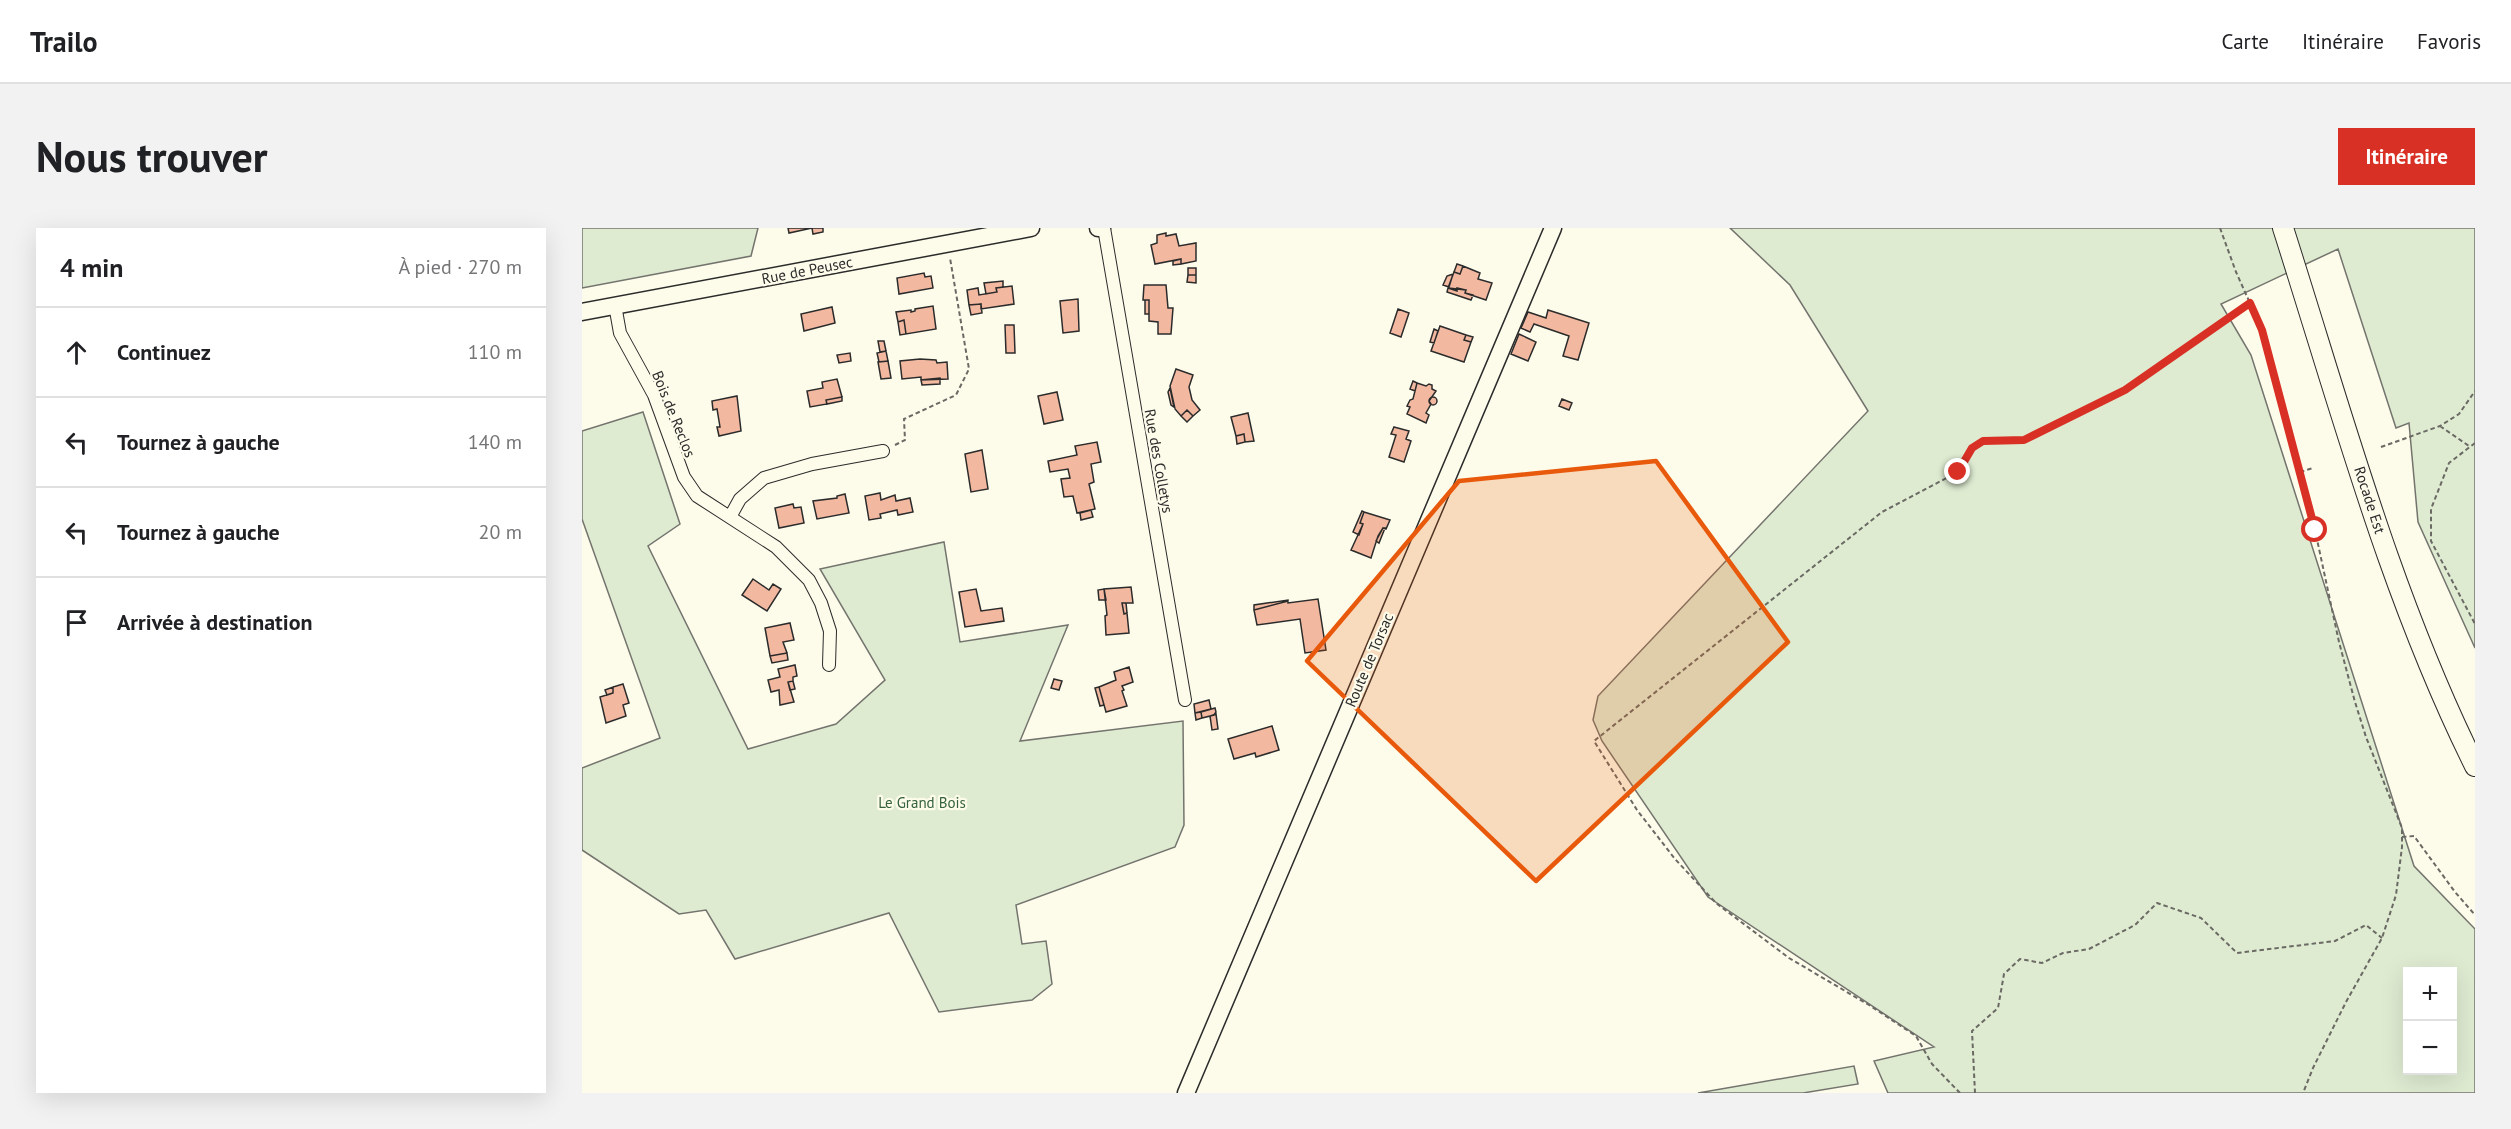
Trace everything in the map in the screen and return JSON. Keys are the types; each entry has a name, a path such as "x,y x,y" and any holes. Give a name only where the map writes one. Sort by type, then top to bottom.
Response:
{"main road":[{"name":"Rocade Est","path":"2283,228 2410,619 2442,700 2475,766"}],"street":[{"name":"Rue de Peusec","path":"582,312 1031,228"},
{"name":"Rue des Colletys","path":"1102,228 1185,699"},
{"name":"Route de Torsac","path":"1186,1093 1553,228"},
{"name":"Bois de Reclos","path":"615,305 620,333 654,395 684,477 697,496 776,547 808,580 822,603 830,631 829,665"},
{"path":"730,517 740,499 764,478 812,464 883,450"}],"path":[{"path":"2220,228 2262,330 2300,472 2355,702 2366,737 2398,815 2402,837 2396,895 2382,938 2341,1011 2303,1093"},
{"path":"883,450 905,440 904,419 956,395 969,369 948,244"},
{"path":"1960,1093 1932,1064 1916,1036 1790,958 1716,903 1675,859 1643,818 1594,741 1882,512 1958,472 1972,448 1983,441 2024,440 2125,390 2250,303"},
{"path":"2381,447 2440,426 2458,414 2475,391"},
{"path":"2440,426 2469,446"},
{"path":"2475,443 2449,463 2431,509 2431,541 2475,624"},
{"path":"2300,472 2313,468"},
{"path":"2402,837 2414,836 2475,915"},
{"path":"1975,1093 1972,1031 1998,1008 2004,974 2020,959 2042,963 2063,953 2089,949 2135,925 2157,903 2200,918 2237,953 2335,941 2366,925 2382,938"}],"highlighted area":[{"path":"1656,461 1788,642 1536,881 1307,661 1459,481"}],"green space":[{"path":"582,228 758,228 751,256 582,288"},
{"path":"1730,228 2475,228 2475,648 2418,522 2409,423 2396,428 2338,249 2221,304 2251,355 2414,866 2475,929 2475,1093 1888,1093 1874,1061 1934,1047 1708,897 1602,741 1593,720 1598,696 1868,411 1790,285"},
{"name":"Le Grand Bois","path":"643,412 680,524 648,546 748,749 836,724 885,680 820,569 944,542 960,642 1068,625 1020,741 1183,721 1184,825 1175,847 1016,905 1022,944 1046,941 1052,984 1032,1000 939,1012 889,913 735,959 706,910 679,914 582,850 582,768 660,738 582,519 582,431"},
{"path":"1854,1066 1858,1084 1803,1093 1698,1093"}],"building":[{"path":"788,228 812,228 789,233"},
{"path":"812,228 823,228 823,232 813,234"},
{"path":"1166,233 1166,236 1176,234 1179,246 1196,243 1196,261 1181,264 1181,259 1155,264 1151,245 1157,243 1157,235"},
{"path":"1181,259 1181,264 1173,265 1173,261"},
{"path":"1457,264 1463,266 1460,274 1454,272"},
{"path":"1463,266 1480,273 1478,279 1492,283 1486,300 1465,293 1466,290 1457,288 1457,291 1448,288 1454,272 1460,274"},
{"path":"1188,268 1196,268 1196,275 1188,275"},
{"path":"924,273 925,277 931,276 933,288 899,294 897,278"},
{"path":"1453,274 1449,287 1443,285 1447,276"},
{"path":"1188,275 1196,275 1196,283 1187,282"},
{"path":"1003,281 1003,287 996,288 997,292 986,294 984,283"},
{"path":"1144,285 1166,285 1168,308 1173,308 1171,334 1158,334 1158,322 1149,321 1149,300 1143,300"},
{"path":"1012,286 1014,304 981,309 981,304 969,305 967,290 978,288 979,295 997,292 996,288"},
{"path":"1448,288 1466,290 1465,293 1473,295 1471,300 1447,292"},
{"path":"1078,299 1079,331 1063,333 1060,301"},
{"path":"1145,300 1149,300 1149,314 1145,314"},
{"path":"981,304 982,313 971,315 969,305"},
{"path":"933,306 936,329 906,334 904,320 898,322 896,312 911,310 911,312 915,309"},
{"path":"832,307 835,323 804,331 801,314"},
{"path":"1398,309 1409,313 1401,337 1390,333"},
{"path":"1548,310 1589,323 1578,360 1563,356 1569,336 1534,324 1530,332 1521,328 1528,312 1546,318"},
{"path":"904,320 906,334 900,335 898,322"},
{"path":"1005,325 1014,325 1015,353 1006,353"},
{"path":"1440,326 1466,335 1464,340 1471,342 1464,362 1431,351"},
{"path":"1434,329 1438,331 1434,343 1430,342"},
{"path":"1519,334 1536,342 1528,361 1511,354"},
{"path":"1466,335 1473,337 1471,342 1464,340"},
{"path":"878,341 884,341 886,351 880,352"},
{"path":"886,351 888,361 879,362 877,353"},
{"path":"850,353 851,361 839,363 837,355"},
{"path":"936,360 937,363 947,362 948,379 921,380 921,377 902,379 900,361"},
{"path":"888,361 891,378 881,379 878,362"},
{"path":"1176,369 1193,375 1189,387 1192,400 1200,410 1193,416 1187,410 1181,416 1175,409 1170,386"},
{"path":"940,378 940,384 922,385 921,380"},
{"path":"837,379 842,397 826,400 827,404 810,407 807,391 823,388 822,382"},
{"path":"1413,381 1417,383 1415,391 1410,389"},
{"path":"1417,383 1432,385 1432,389 1436,391 1429,401 1431,404 1426,413 1429,415 1426,423 1407,414 1410,407 1407,406 1413,399"},
{"path":"1170,388 1174,407 1171,405 1168,392"},
{"path":"1057,392 1063,420 1044,424 1038,396"},
{"path":"737,396 741,431 719,436 717,409 713,410 712,401"},
{"path":"842,397 842,401 827,404 826,400"},
{"path":"1433,397 1437,401 1433,405 1429,401"},
{"path":"1562,399 1572,403 1569,410 1559,406"},
{"path":"1187,410 1193,416 1187,422 1181,416"},
{"path":"1248,413 1254,441 1245,442 1244,434 1236,436 1231,417"},
{"path":"1394,427 1409,431 1406,439 1411,441 1404,462 1389,457 1396,435 1391,434"},
{"path":"1244,434 1245,442 1237,444 1236,436"},
{"path":"1097,442 1101,462 1091,464 1094,482 1089,484 1095,509 1077,513 1073,496 1064,497 1061,479 1070,478 1068,469 1050,472 1048,461 1077,455 1075,446"},
{"path":"982,450 988,489 971,492 965,454"},
{"path":"880,493 881,500 895,495 896,501 910,498 913,512 898,515 897,510 880,514 881,518 869,520 865,496"},
{"path":"845,494 849,513 817,519 813,501 837,498"},
{"path":"793,504 794,508 801,507 804,523 779,528 775,508"},
{"path":"1091,510 1093,517 1081,520 1080,513"},
{"path":"1362,511 1364,512 1360,523 1363,524 1359,535 1353,532"},
{"path":"1364,512 1390,520 1386,529 1383,528 1378,536 1371,558 1351,550 1363,524 1360,523"},
{"path":"1385,528 1379,543 1376,541"},
{"path":"753,579 769,590 773,584 781,589 767,611 742,595"},
{"path":"1131,587 1133,603 1122,603 1124,614 1127,613 1129,633 1106,635 1105,616 1107,615 1104,589"},
{"path":"976,589 981,611 1002,608 1004,621 965,627 959,592"},
{"path":"1104,589 1106,600 1099,600 1098,590"},
{"path":"1318,599 1326,650 1305,653 1300,619 1257,625 1254,610 1288,601 1288,603"},
{"path":"1288,601 1254,610 1254,605"},
{"path":"1122,603 1126,603 1127,613 1124,614"},
{"path":"790,623 794,640 783,642 787,653 770,656 765,628"},
{"path":"787,653 788,660 772,663 770,656"},
{"path":"795,665 797,676 793,677 793,681 788,682 794,702 780,705 779,690 771,692 768,680 780,677 778,669"},
{"path":"1129,667 1133,682 1122,686 1127,706 1106,712 1099,687 1116,680 1114,672"},
{"path":"1054,679 1062,681 1059,690 1051,688"},
{"path":"793,681 795,689 790,690 788,682"},
{"path":"623,684 629,703 623,705 626,716 606,723 600,697 613,693 613,687"},
{"path":"613,687 613,693 607,695 605,690"},
{"path":"1099,687 1104,705 1100,706 1095,688"},
{"path":"1209,700 1211,709 1195,713 1194,704"},
{"path":"1215,708 1214,715 1202,718 1201,712"},
{"path":"1201,712 1202,718 1196,720 1195,713"},
{"path":"1216,714 1218,729 1212,730 1210,716"},
{"path":"1272,726 1279,750 1256,757 1255,753 1234,759 1228,739"}],"route":[{"path":"1958,472 1972,448 1983,441 2024,440 2125,390 2250,303 2262,330 2315,530"}]}
